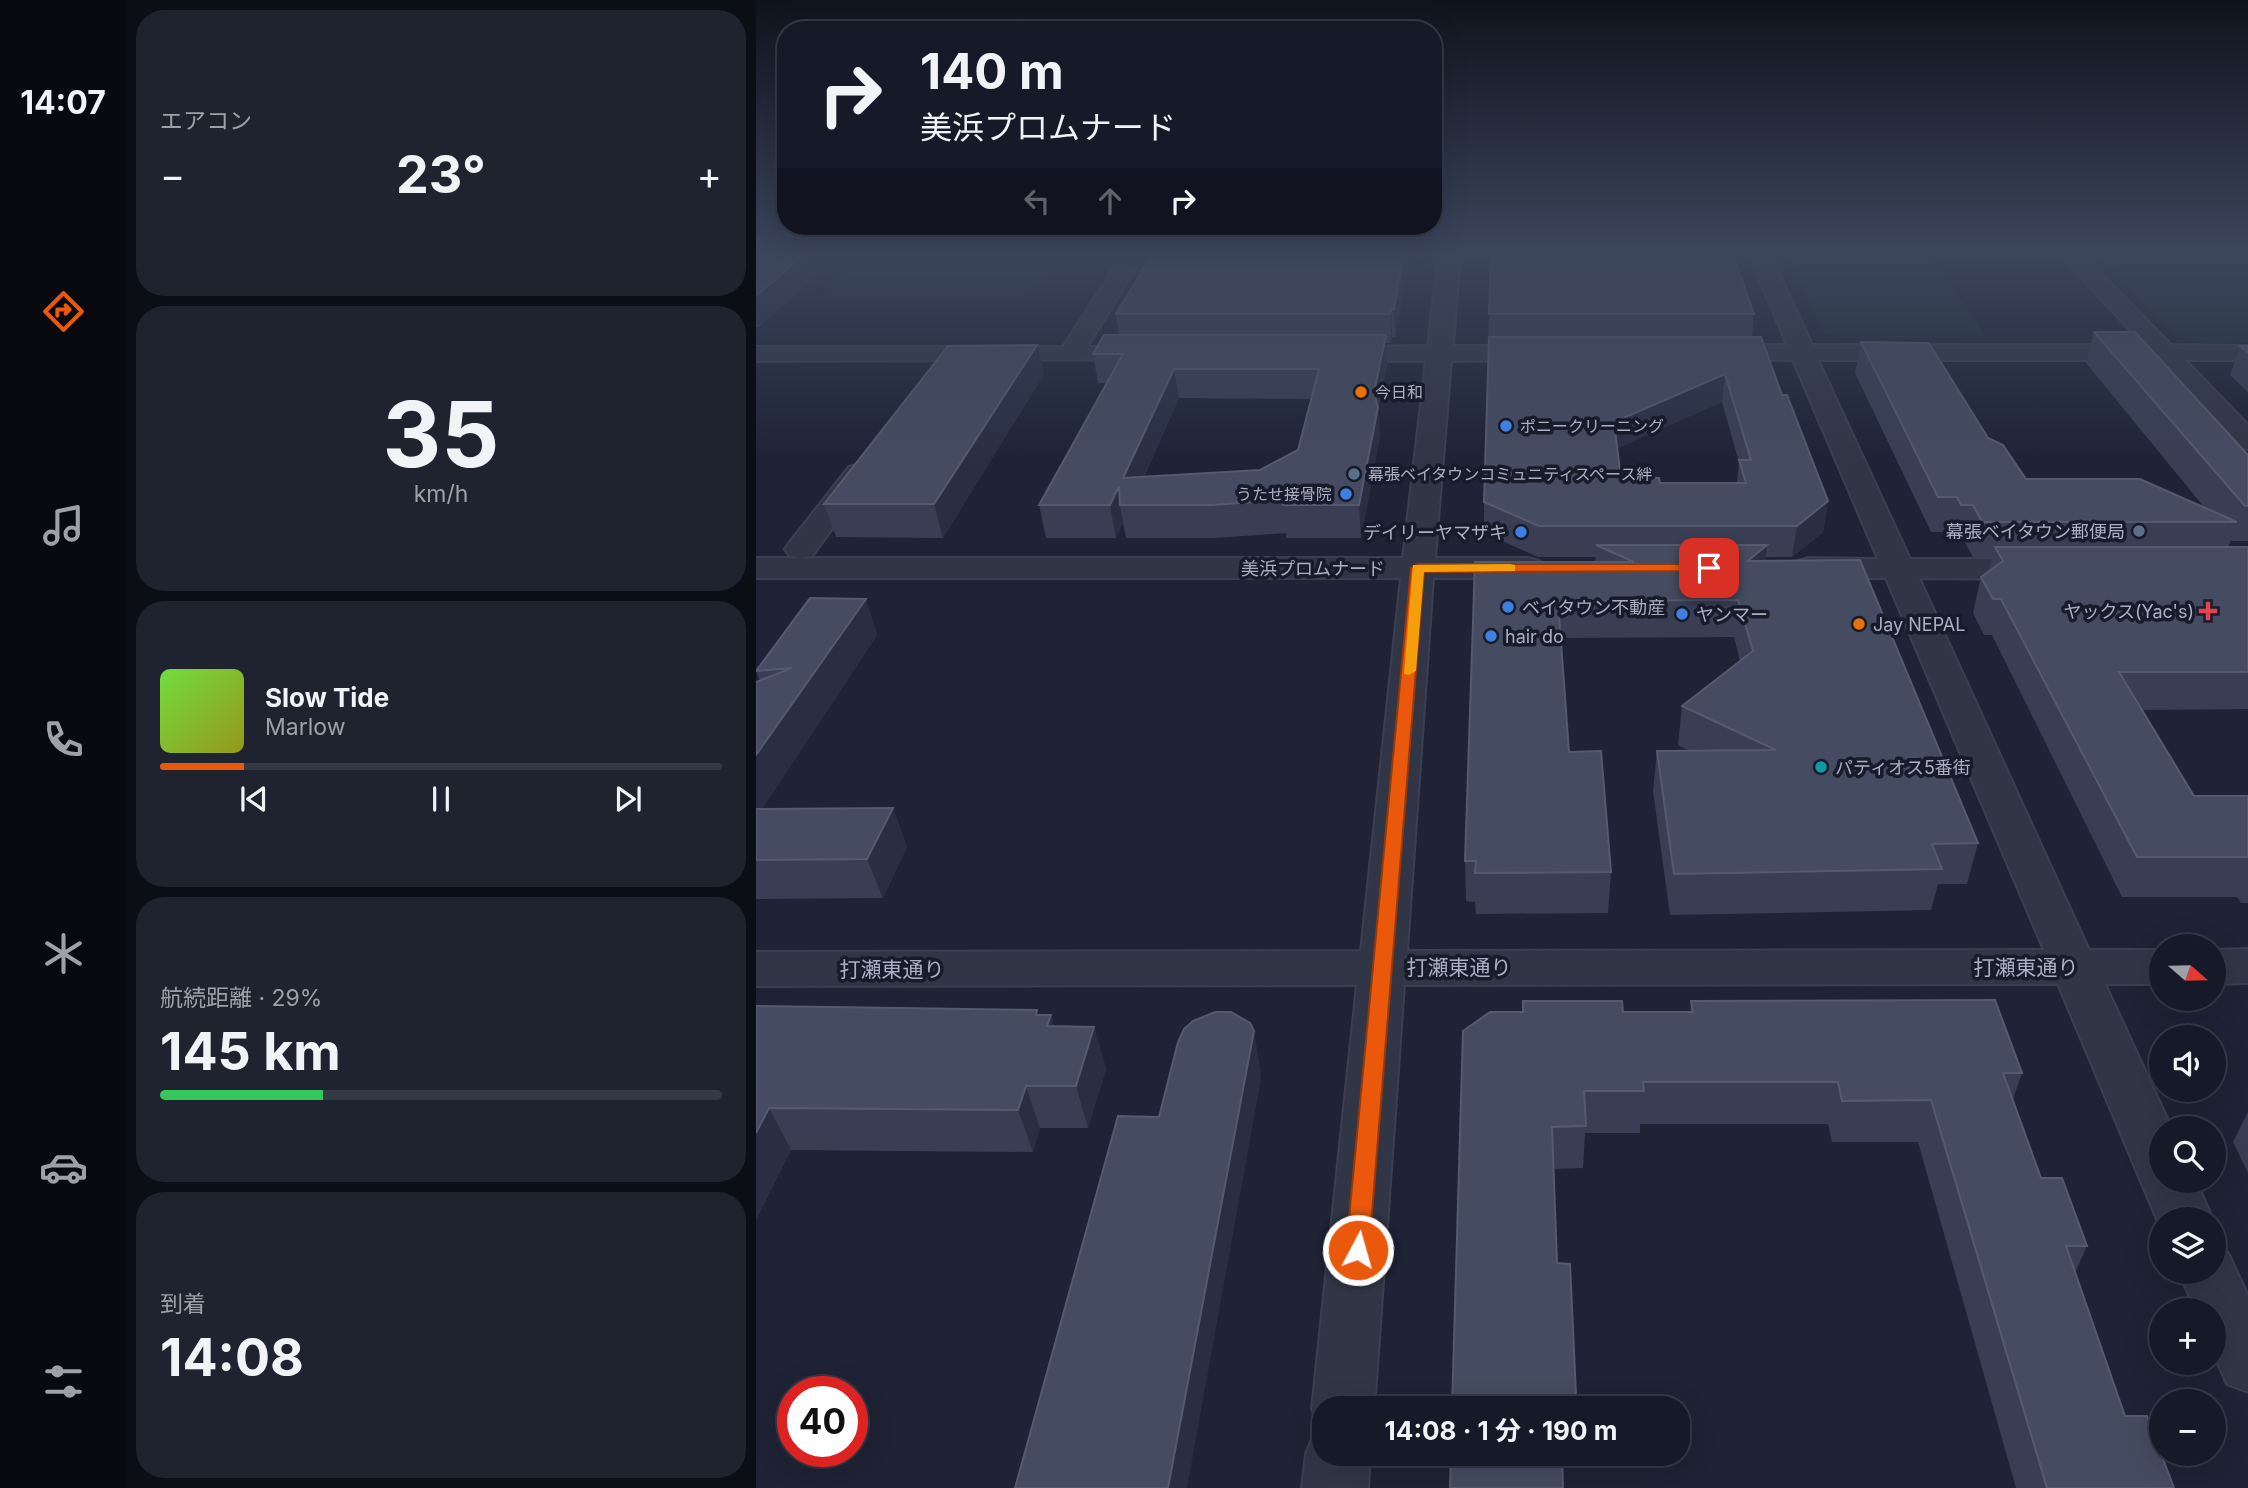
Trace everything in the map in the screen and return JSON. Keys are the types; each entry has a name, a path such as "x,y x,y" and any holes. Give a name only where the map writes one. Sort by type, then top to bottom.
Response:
{"street":[{"path":"1070,354 1092,320"},
{"path":"1343,1396 1418,568 1444,320"},
{"path":"1788,320 2149,1137"},
{"path":"2133,320 2248,441"},
{"path":"1686,352 2248,353"},
{"path":"1304,354 1564,353"},
{"path":"756,354 1166,354"},
{"path":"801,549 875,452"},
{"name":"美浜プロムナード","path":"756,568 1554,568"},
{"path":"1772,568 2071,569"},
{"name":"打瀬東通り","path":"756,969 2149,967"},
{"path":"2226,967 2248,967"},
{"path":"2213,1284 2248,1363"},
{"path":"1335,1488 1337,1466"}],"shaded area":[{"path":"1818,320 1975,320 1986,337 1844,338 1824,332"},
{"path":"2161,320 2248,320 2248,343 2203,343 2175,335"}],"building":[{"path":"2094,332 2135,332 2248,455 2248,506 2245,506"},
{"path":"1104,335 1386,335 1374,393 1378,407 1359,505 1283,505 1284,500 1211,505 1120,505 1119,486 1110,505 1039,505 1123,354 1093,354","holes":["1174,369 1319,369 1298,450 1260,470 1123,478"]},
{"path":"1489,337 1761,337 1782,395 1787,395 1828,501 1797,526 1539,526 1484,502","holes":["1725,374 1751,460 1739,460 1746,483 1660,483 1659,478 1621,478 1614,422"]},
{"path":"1861,342 1929,343 1988,438 2003,445 2026,479 2140,479 2237,522 1982,522 1973,505 1961,505 1957,497 1938,497"},
{"path":"1037,345 934,504 824,504 948,346"},
{"name":"パティオス5番街","path":"1596,545 1767,545 1748,561 1860,560 1978,843 1932,844 1942,869 1674,874 1657,751 1776,750 1682,706 1753,651 1738,600 1558,601 1569,752 1601,751 1611,872 1475,873 1476,861 1465,861 1475,562 1634,562"},
{"path":"1995,547 2248,547 2248,672 2119,672 2194,796 2248,796 2248,857 2137,857 2001,599 1993,599 1981,577 2003,561"},
{"path":"810,598 866,599 756,755 756,682 792,668 756,671"},
{"path":"893,808 867,859 756,860 756,809"},
{"path":"1995,1000 2022,1073 2003,1073 2041,1178 2062,1178 2087,1246 2066,1246 2125,1416 2147,1416 2149,1466 2166,1466 2174,1488 2047,1488 1931,1100 1842,1101 1838,1082 1643,1082 1644,1091 1584,1091 1586,1126 1552,1127 1557,1263 1570,1264 1576,1395 1452,1396 1463,1031 1490,1012 1523,1012 1523,1001 1622,1001 1623,1012 1693,1012 1691,1001"},
{"path":"756,1006 1037,1010 1036,1015 1051,1015 1047,1026 1094,1027 1076,1086 1026,1086 1018,1110 769,1108 756,1133"},
{"path":"1215,1012 1231,1012 1250,1023 1254,1031 1168,1488 1015,1488 1118,1116 1159,1117 1178,1042 1184,1029 1193,1021"},
{"path":"1451,1466 1562,1466 1563,1488 1450,1488"}],"slow traffic":[{"path":"1409,671 1418,568 1510,568"}],"place":[{"name":"今日和","path":"1361,392"},
{"name":"ポニークリーニング","path":"1506,426"},
{"name":"幕張ベイタウンコミュニティスペース絆","path":"1354,474"},
{"name":"うたせ接骨院","path":"1346,494"},
{"name":"幕張ベイタウン郵便局","path":"2139,531"},
{"name":"デイリーヤマザキ","path":"1521,532"},
{"name":"ベイタウン不動産","path":"1508,607"},
{"name":"ヤックス(Yac's)","path":"2208,611"},
{"name":"ヤンマー","path":"1682,614"},
{"name":"Jay NEPAL","path":"1859,624"},
{"name":"hair do","path":"1491,636"},
{"name":"パティオス5番街","path":"1821,767"}],"route":[{"path":"1358,1250 1418,568 1709,568"}]}
